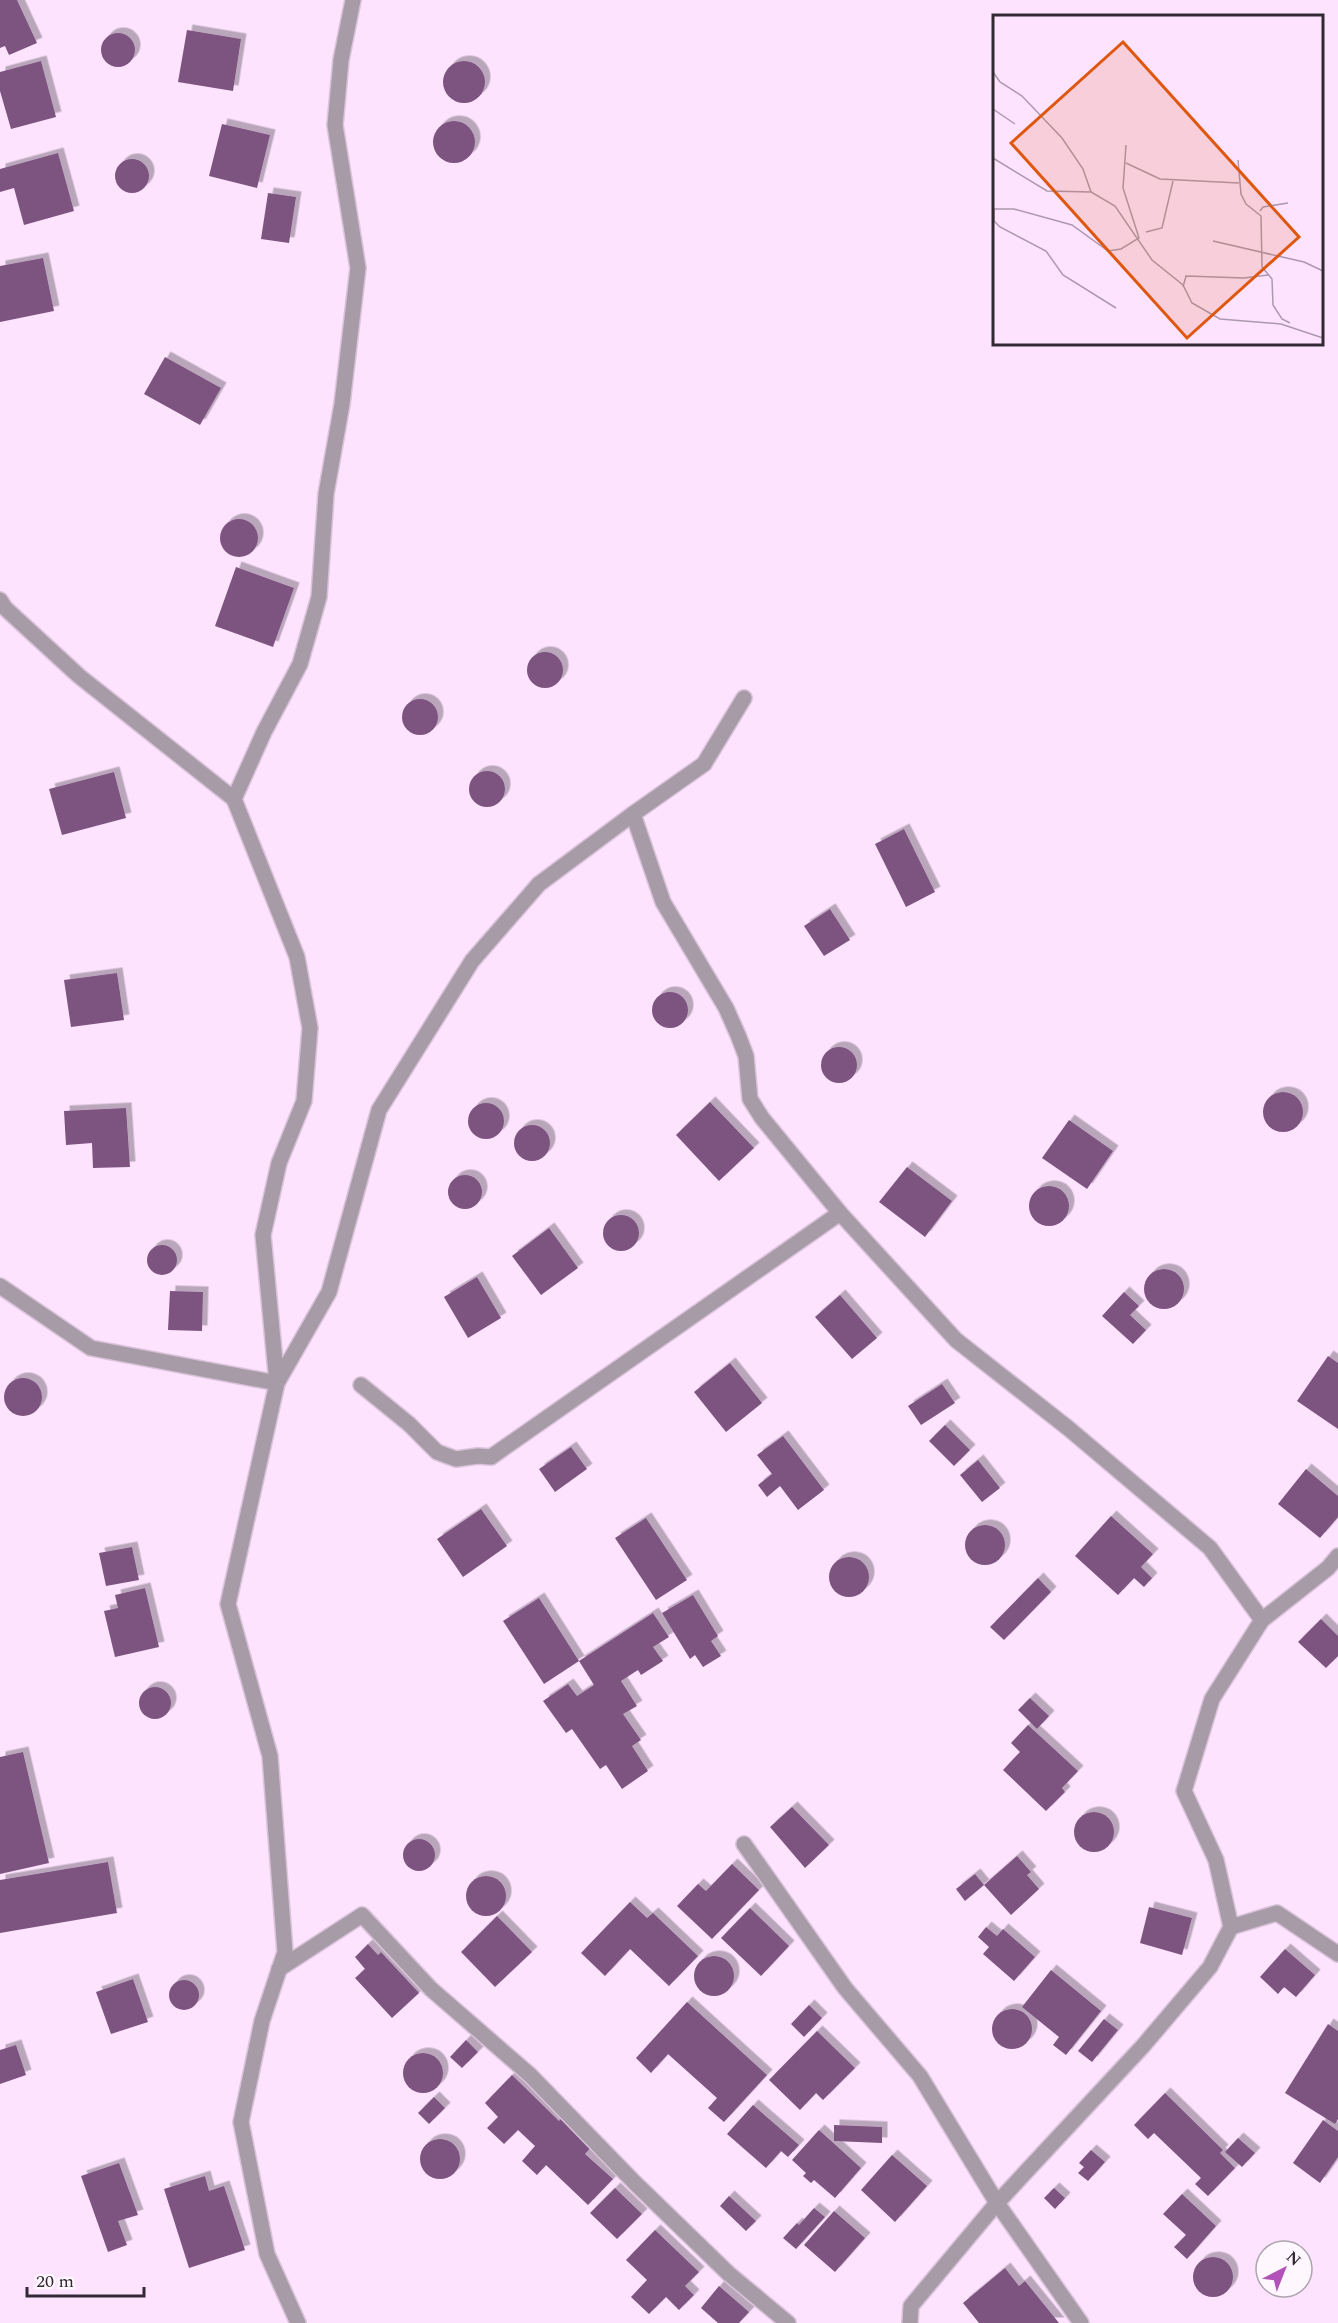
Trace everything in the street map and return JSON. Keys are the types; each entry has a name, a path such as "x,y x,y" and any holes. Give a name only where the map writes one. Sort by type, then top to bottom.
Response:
{"street":[{"path":"234,799 264,732 300,664 319,597 326,494 342,404 358,268 335,124 340,60 353,0"},
{"path":"0,600 5,608 79,676 234,799 297,957 310,1028 304,1101 279,1163 262,1235 277,1383"},
{"path":"298,2323 267,2254 241,2122 262,2021 285,1952 270,1756 228,1604 277,1383 329,1293 379,1110 472,961 539,884 704,764 744,698"},
{"path":"633,814 663,902 726,1008 738,1035 746,1056 750,1099 762,1118 840,1213 956,1340 1068,1428 1210,1548 1262,1620"},
{"path":"361,1385 409,1424 437,1452 456,1459 491,1457 840,1213"},
{"path":"0,1286 91,1348 277,1383"},
{"path":"910,2323 911,2306 997,2204 1143,2046 1210,1967 1231,1927 1216,1860 1184,1791 1212,1700 1262,1620 1328,1568 1338,1556"},
{"path":"744,1844 845,1988 920,2076 997,2204 1081,2323"},
{"path":"1231,1927 1277,1913 1338,1954"},
{"path":"279,1969 362,1915 431,1989 530,2075 729,2274 788,2323"}],"building":[{"path":"0,0 17,0 37,43 9,55 5,46 0,48"},
{"path":"187,30 241,39 233,91 178,82"},
{"path":"118,33 130,38 135,50 130,62 118,67 106,62 101,50 106,38"},
{"path":"41,61 56,117 11,129 0,91 0,72"},
{"path":"464,61 479,67 485,82 479,97 464,103 449,97 443,82 449,67"},
{"path":"454,121 469,127 475,142 469,157 454,163 439,157 433,142 439,127"},
{"path":"222,124 270,135 257,188 209,176"},
{"path":"58,153 74,211 24,225 14,188 0,192 0,169"},
{"path":"132,159 144,164 149,176 144,188 132,193 120,188 115,176 120,164"},
{"path":"268,193 296,197 289,243 261,239"},
{"path":"43,258 54,311 0,322 0,266"},
{"path":"165,357 221,388 200,425 144,394"},
{"path":"239,519 252,525 258,538 252,551 239,557 226,551 220,538 226,525"},
{"path":"236,567 294,588 273,647 215,626"},
{"path":"545,652 558,657 563,670 558,683 545,688 532,683 527,670 532,657"},
{"path":"420,699 433,704 438,717 433,730 420,735 407,730 402,717 407,704"},
{"path":"487,771 499,777 505,789 499,801 487,807 475,801 469,789 475,777"},
{"path":"114,772 126,818 62,835 49,789"},
{"path":"904,829 935,892 906,907 875,844"},
{"path":"830,909 850,940 824,956 804,926"},
{"path":"117,973 124,1020 71,1027 64,980"},
{"path":"670,992 683,997 688,1010 683,1023 670,1028 657,1023 652,1010 657,997"},
{"path":"839,1047 852,1052 857,1065 852,1078 839,1083 826,1078 821,1065 826,1052"},
{"path":"1283,1092 1297,1098 1303,1112 1297,1126 1283,1132 1269,1126 1263,1112 1269,1098"},
{"path":"710,1102 754,1148 719,1181 676,1135"},
{"path":"486,1103 499,1108 504,1121 499,1134 486,1139 473,1134 468,1121 473,1108"},
{"path":"126,1108 130,1167 93,1168 92,1143 66,1145 64,1111"},
{"path":"1069,1120 1113,1151 1087,1189 1042,1158"},
{"path":"532,1125 545,1130 550,1143 545,1156 532,1161 519,1156 514,1143 519,1130"},
{"path":"907,1167 952,1201 925,1237 879,1202"},
{"path":"465,1175 477,1180 482,1192 477,1204 465,1209 453,1204 448,1192 453,1180"},
{"path":"1049,1186 1063,1192 1069,1206 1063,1220 1049,1226 1035,1220 1029,1206 1035,1192"},
{"path":"621,1215 634,1220 639,1233 634,1246 621,1251 608,1246 603,1233 608,1220"},
{"path":"549,1228 578,1268 541,1295 512,1256"},
{"path":"162,1245 173,1249 177,1260 173,1271 162,1275 151,1271 147,1260 151,1249"},
{"path":"1164,1269 1178,1275 1184,1289 1178,1303 1164,1309 1150,1303 1144,1289 1150,1275"},
{"path":"477,1277 501,1318 468,1338 444,1297"},
{"path":"170,1291 203,1292 202,1331 168,1330"},
{"path":"1124,1292 1139,1306 1130,1315 1146,1330 1133,1344 1102,1316"},
{"path":"840,1295 877,1338 852,1359 815,1317"},
{"path":"1328,1356 1338,1363 1338,1429 1297,1401"},
{"path":"730,1363 762,1403 726,1432 694,1392"},
{"path":"23,1378 30,1379 36,1384 41,1390 41,1404 36,1410 30,1415 23,1416 16,1415 10,1410 5,1404 4,1397 5,1390 10,1384 16,1379"},
{"path":"942,1384 955,1403 921,1425 908,1406"},
{"path":"945,1425 970,1450 954,1466 929,1441"},
{"path":"783,1436 824,1490 798,1510 780,1486 767,1497 758,1485 772,1474 757,1455"},
{"path":"571,1447 587,1469 555,1492 539,1469"},
{"path":"978,1460 1000,1488 982,1502 960,1475"},
{"path":"1306,1469 1338,1496 1338,1517 1320,1538 1278,1504"},
{"path":"481,1509 507,1546 463,1577 437,1539"},
{"path":"1111,1516 1153,1554 1141,1567 1152,1578 1144,1587 1134,1578 1118,1595 1075,1556"},
{"path":"646,1518 687,1580 656,1600 615,1538"},
{"path":"985,1525 999,1531 1005,1545 999,1559 985,1565 971,1559 965,1545 971,1531"},
{"path":"132,1547 139,1580 106,1586 99,1553"},
{"path":"849,1557 863,1563 869,1577 863,1591 849,1597 835,1591 829,1577 835,1563"},
{"path":"1038,1578 1051,1592 1004,1640 990,1627"},
{"path":"145,1588 159,1647 115,1657 104,1611 118,1608 115,1595"},
{"path":"693,1595 718,1636 711,1641 721,1656 703,1667 695,1655 690,1659 662,1613"},
{"path":"539,1598 579,1661 544,1684 503,1621"},
{"path":"653,1613 669,1637 653,1647 663,1661 641,1675 638,1670 621,1681 637,1706 623,1714 641,1740 632,1746 648,1771 622,1789 606,1765 600,1769 572,1729 566,1733 543,1701 568,1684 577,1696 594,1685 579,1661"},
{"path":"1321,1619 1338,1636 1338,1656 1326,1668 1298,1642"},
{"path":"155,1687 166,1692 171,1703 166,1714 155,1719 144,1714 139,1703 144,1692"},
{"path":"1030,1698 1049,1716 1037,1729 1018,1710"},
{"path":"1028,1725 1078,1771 1062,1788 1065,1792 1046,1811 1003,1770 1020,1752 1011,1743"},
{"path":"23,1752 49,1863 0,1874 0,1757"},
{"path":"792,1807 829,1845 805,1868 770,1827"},
{"path":"1094,1812 1108,1818 1114,1832 1108,1846 1094,1852 1080,1846 1074,1832 1080,1818"},
{"path":"419,1839 430,1844 435,1855 430,1866 419,1871 408,1866 403,1855 408,1844"},
{"path":"1017,1856 1031,1872 1027,1875 1039,1889 1011,1915 984,1885"},
{"path":"108,1862 117,1913 0,1933 0,1880"},
{"path":"732,1864 759,1890 712,1939 677,1906 698,1884 706,1891"},
{"path":"975,1874 984,1885 965,1901 956,1889"},
{"path":"486,1876 500,1882 506,1896 500,1910 486,1916 472,1910 466,1896 472,1882"},
{"path":"630,1902 647,1918 653,1913 698,1956 669,1986 630,1949 605,1976 581,1953"},
{"path":"1149,1907 1192,1918 1182,1955 1140,1943"},
{"path":"750,1908 789,1946 761,1976 721,1938"},
{"path":"497,1916 532,1952 495,1987 461,1952"},
{"path":"986,1927 997,1936 1003,1929 1035,1957 1014,1981 983,1954 989,1947 978,1937"},
{"path":"368,1944 378,1955 381,1952 419,1993 392,2018 355,1978 365,1969 355,1957"},
{"path":"1285,1949 1315,1975 1296,1997 1284,1987 1278,1994 1260,1977"},
{"path":"714,1956 728,1962 734,1976 728,1990 714,1996 700,1990 694,1976 700,1962"},
{"path":"1051,1970 1101,2011 1066,2055 1053,2045 1059,2037 1022,2007"},
{"path":"133,1979 148,2022 111,2034 96,1992"},
{"path":"184,1980 195,1984 199,1995 195,2006 184,2010 173,2006 169,1995 173,1984"},
{"path":"687,2002 767,2075 724,2122 708,2108 717,2098 668,2054 651,2073 636,2058"},
{"path":"809,2005 822,2018 804,2037 791,2024"},
{"path":"1012,2009 1026,2015 1032,2029 1026,2043 1012,2049 998,2043 992,2029 998,2015"},
{"path":"1104,2019 1118,2030 1092,2062 1078,2051"},
{"path":"1328,2024 1338,2031 1338,2119 1335,2124 1285,2093"},
{"path":"817,2031 855,2068 823,2100 816,2093 800,2110 769,2080"},
{"path":"466,2040 478,2052 462,2068 450,2057"},
{"path":"16,2045 26,2075 0,2084 0,2050"},
{"path":"423,2053 437,2059 443,2073 437,2087 423,2093 409,2087 403,2073 409,2059"},
{"path":"512,2075 559,2121 563,2116 594,2144 585,2154 613,2179 588,2205 546,2165 537,2175 522,2161 535,2146 518,2130 504,2144 487,2128 498,2117 485,2103"},
{"path":"1165,2093 1223,2150 1220,2153 1235,2168 1208,2196 1195,2184 1201,2178 1154,2133 1148,2139 1134,2125"},
{"path":"434,2097 445,2108 429,2124 418,2113"},
{"path":"753,2105 799,2145 788,2157 781,2151 766,2168 727,2134"},
{"path":"1323,2120 1338,2131 1338,2157 1320,2183 1293,2163"},
{"path":"834,2125 882,2127 882,2143 834,2141"},
{"path":"819,2130 861,2168 835,2198 814,2180 811,2183 803,2176 806,2173 792,2160"},
{"path":"1238,2138 1255,2153 1242,2167 1225,2152"},
{"path":"440,2139 454,2145 460,2159 454,2173 440,2179 426,2173 420,2159 426,2145"},
{"path":"1091,2150 1105,2162 1088,2181 1078,2173 1084,2167 1079,2163"},
{"path":"892,2155 927,2186 895,2222 861,2190"},
{"path":"119,2163 138,2215 118,2221 127,2245 108,2252 81,2176"},
{"path":"205,2176 209,2191 224,2186 245,2250 189,2268 164,2189"},
{"path":"615,2188 642,2214 617,2239 590,2213"},
{"path":"1054,2188 1065,2198 1055,2209 1044,2198"},
{"path":"1182,2194 1216,2226 1187,2259 1174,2247 1186,2235 1163,2214"},
{"path":"729,2196 756,2221 746,2231 720,2206"},
{"path":"814,2208 825,2217 796,2249 783,2238"},
{"path":"834,2211 865,2238 835,2272 804,2245"},
{"path":"655,2230 699,2272 685,2286 694,2295 679,2310 666,2297 649,2314 631,2297 647,2280 626,2260"},
{"path":"1213,2257 1227,2263 1233,2277 1227,2291 1213,2297 1199,2291 1193,2277 1199,2263"},
{"path":"1005,2268 1019,2286 1025,2281 1059,2323 979,2323 963,2303"},
{"path":"719,2286 749,2312 739,2323 718,2323 701,2308"}]}
